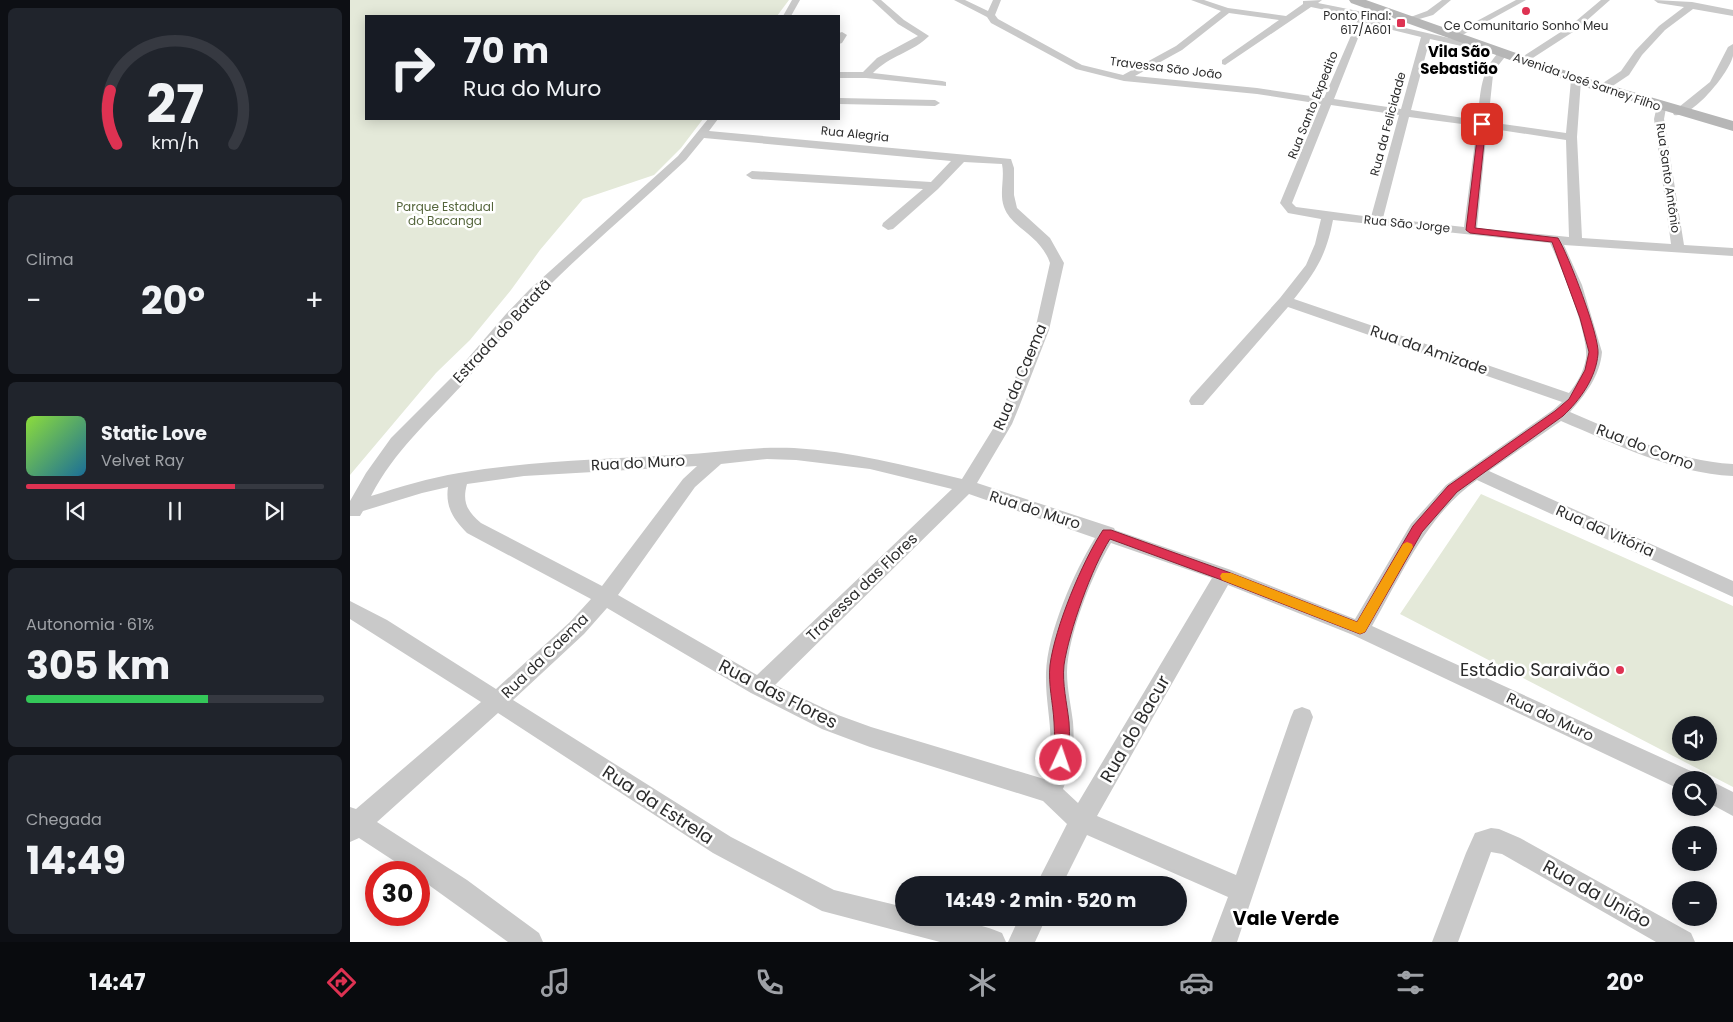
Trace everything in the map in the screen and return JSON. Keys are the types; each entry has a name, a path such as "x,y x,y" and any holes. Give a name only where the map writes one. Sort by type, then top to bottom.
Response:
{"main road":[{"name":"Avenida José Sarney Filho","path":"1355,0 1601,89 1660,108 1733,126"}],"street":[{"path":"788,15 796,0"},
{"path":"866,75 880,60 896,53 924,36 901,22 876,0"},
{"name":"Travessa São João","path":"958,0 990,15 994,21 1079,67 1124,78 1257,91 1571,137"},
{"path":"990,15 997,0"},
{"path":"1195,0 1227,10 1288,19"},
{"path":"1297,0 1314,2 1426,35 1503,53 1488,74 1470,230"},
{"path":"1409,20 1430,13 1447,0"},
{"path":"1454,36 1522,0"},
{"path":"1522,60 1573,28 1606,0"},
{"path":"1658,0 1733,13"},
{"path":"1225,62 1314,2"},
{"path":"1601,89 1625,73 1638,53 1662,28 1692,6"},
{"path":"1363,17 1378,8"},
{"path":"1124,78 1179,48 1227,10"},
{"name":"Rua Santo Expedito","path":"1298,212 1288,207 1286,203 1363,17"},
{"name":"Rua da Felicidade","path":"1376,221 1426,35"},
{"path":"1678,113 1702,95 1714,83 1733,47"},
{"path":"840,75 866,75 942,84"},
{"path":"1576,80 1571,137 1576,241"},
{"path":"840,101 935,103"},
{"name":"Rua Santo Antônio","path":"1660,108 1659,119 1678,248"},
{"name":"Estrada do Batatã","path":"354,510 372,477 397,442 457,381 511,317 535,292 682,158 712,120"},
{"name":"Rua Alegria","path":"701,134 780,140 960,159 1007,161"},
{"path":"888,226 934,186 960,159"},
{"name":"Rua da Caema","path":"966,486 1004,424 1011,407 1042,330 1057,263 1054,252 1044,240 1014,216 1009,205 1010,170 1007,161"},
{"path":"752,175 934,186"},
{"name":"Rua São Jorge","path":"1298,212 1555,240 1733,252"},
{"path":"1197,401 1312,266 1322,244 1328,216"},
{"path":"1360,628 1418,529 1452,489 1559,414 1573,400 1590,370 1594,352 1585,318 1561,251 1555,240"},
{"name":"Rua da Amizade","path":"1285,300 1573,400"},
{"name":"Rua do Corno","path":"1559,414 1681,462 1719,471 1733,470"},
{"name":"Rua do Muro","path":"459,479 524,470 716,459 768,453 796,454 870,463 966,486 1107,533 1224,575 1360,628 1672,774"},
{"name":"Rua da Caema","path":"353,824 497,701 577,628 605,596 689,483 716,459"},
{"name":"Rua da Vitória","path":"1477,473 1733,589"},
{"path":"354,510 421,487 459,479"},
{"name":"Rua das Flores","path":"459,479 454,497 460,515 474,528 605,596 759,687 830,722 870,738 1050,792 1081,822 1244,891"},
{"name":"Travessa das Flores","path":"759,687 966,486"},
{"path":"1050,792 1060,771 1063,750 1062,723 1057,694 1057,665 1069,620 1096,551 1107,533"},
{"name":"Rua do Bacur","path":"1054,876 1081,822 1224,575"},
{"name":"Rua da Estrela","path":"350,608 722,845 831,902 993,942"},
{"path":"1224,942 1244,891 1302,717"},
{"path":"1717,796 1733,805"},
{"path":"353,824 458,890 530,942"},
{"name":"Rua da União","path":"1445,942 1484,841 1491,840 1511,846 1682,942"},
{"path":"1021,942 1029,926"}],"green space":[{"name":"Parque Estadual do Bacanga","path":"350,0 789,0 778,15 365,15 365,120 702,120 681,148 654,175 583,199 540,250 511,290 470,340 436,373 350,475"},
{"name":"Estádio Saraivão","path":"1481,494 1733,606 1733,787 1717,779 1717,771 1702,771 1683,761 1717,761 1717,716 1672,716 1672,755 1400,614"}],"slow traffic":[{"path":"1227,576 1360,628 1407,547"}],"place":[{"name":"Ce Comunitario Sonho Meu","path":"1526,11"},
{"name":"Ponto Final: 617/A601","path":"1401,23"},
{"name":"Estádio Saraivão","path":"1620,670"}],"district":[{"name":"Vila São Sebastião","path":"1459,60"},
{"name":"Vale Verde","path":"1286,918"}],"route":[{"path":"1061,760 1063,750 1062,723 1057,694 1057,665 1069,620 1096,551 1107,533 1224,575 1360,628 1418,529 1452,489 1559,414 1573,400 1590,370 1594,352 1585,318 1561,251 1555,240 1470,230 1482,124"}]}
